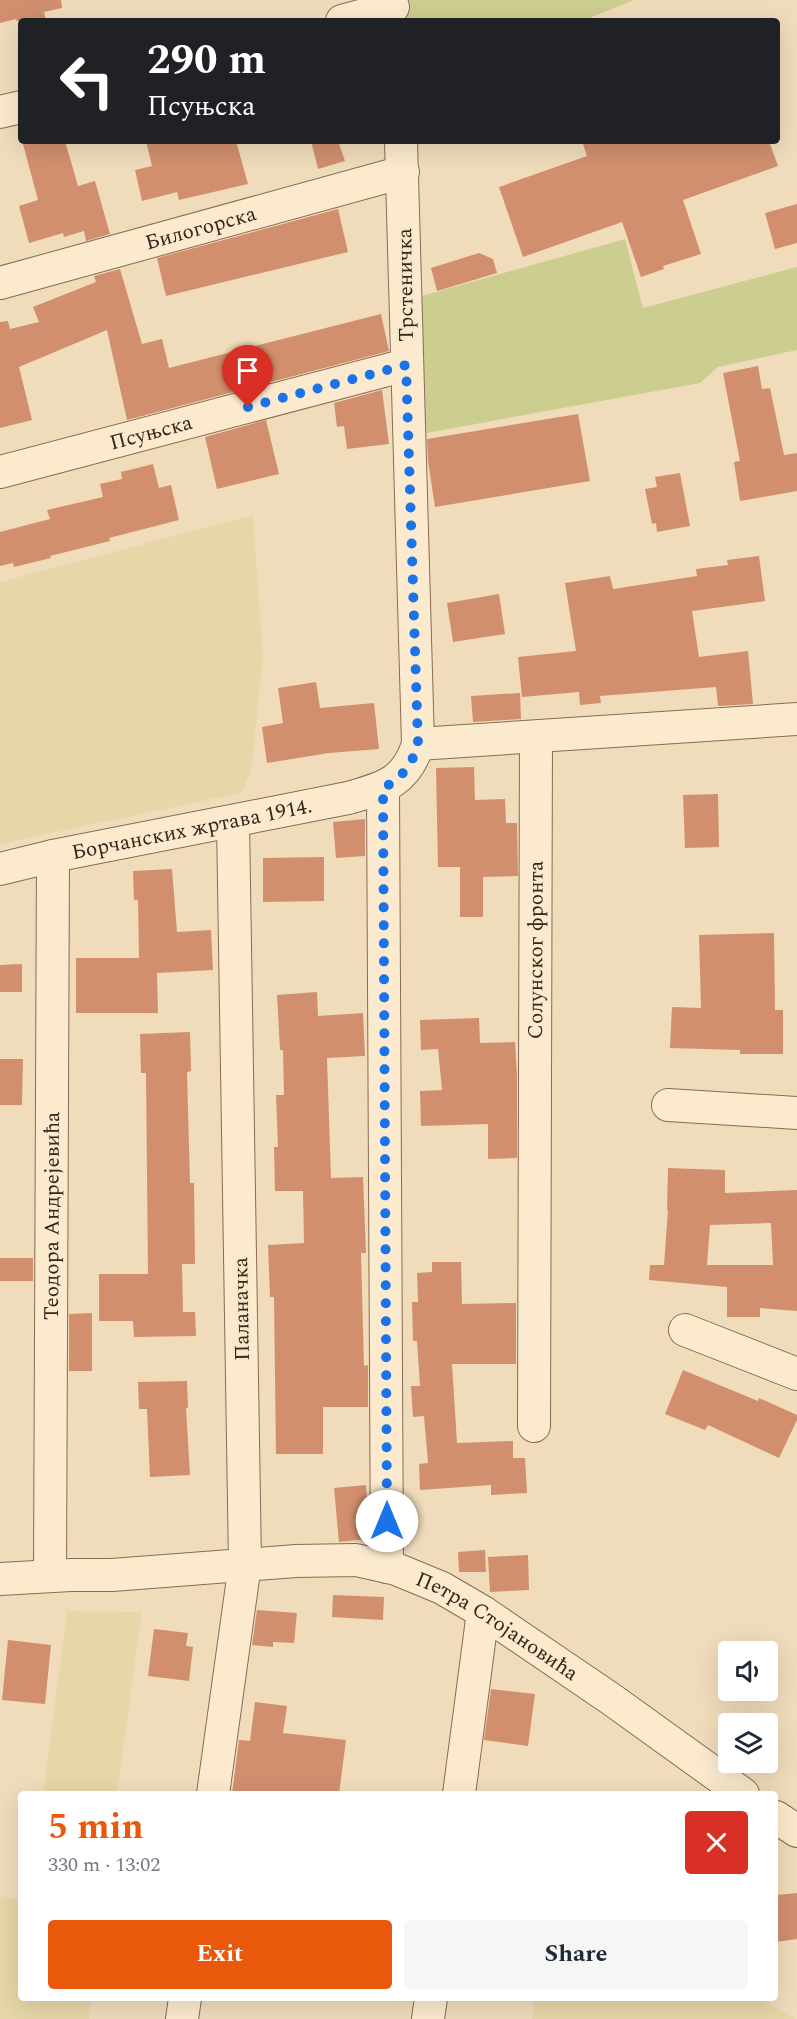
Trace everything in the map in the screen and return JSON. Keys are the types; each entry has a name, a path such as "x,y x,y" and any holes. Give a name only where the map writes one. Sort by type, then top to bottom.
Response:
{"street":[{"path":"355,18 393,9"},
{"path":"0,112 18,107"},
{"name":"Трстеничка","path":"383,788 396,780 406,769 414,758 418,744 401,144"},
{"name":"Билогорска","path":"0,283 403,172"},
{"name":"Псуњска","path":"0,472 406,365"},
{"path":"418,744 797,719"},
{"name":"Солунског фронта","path":"534,1426 536,737"},
{"path":"383,788 387,1567"},
{"name":"Борчанских жртава 1914.","path":"0,869 54,856 348,798 383,788"},
{"name":"Паланачка","path":"213,1791 245,1564 233,822"},
{"name":"Теодора Андрејевића","path":"50,1576 54,856"},
{"path":"668,1106 797,1113"},
{"path":"685,1330 797,1374"},
{"name":"Петра Стојановића","path":"0,1579 112,1575 296,1561 356,1560 387,1567 442,1588 483,1612 611,1699 739,1791"},
{"path":"459,1791 483,1612"},
{"path":"778,1818 797,1832"},
{"path":"182,2019 185,2001"},
{"path":"428,2019 431,2001"}],"shaded area":[{"path":"253,515 263,658 251,771 241,793 0,844 0,582"},
{"path":"67,1611 142,1612 117,1791 43,1791"},
{"path":"0,1896 18,1899 18,2001 91,2001 89,2019 0,2019"},
{"path":"534,2001 765,2001 796,2019 532,2019"}],"green space":[{"path":"408,0 634,0 589,18 400,18 399,3"},
{"path":"625,239 643,308 797,267 797,350 718,367 700,383 415,435 411,299"}],"building":[{"path":"0,0 61,0 62,8 44,12 45,18 18,18 18,21 16,19 0,23"},
{"path":"23,144 66,144 78,186 95,181 110,234 86,241 84,231 64,237 63,233 29,243 19,206 38,200"},
{"path":"147,144 237,144 248,184 179,200 177,192 142,201 135,170 152,166"},
{"path":"312,144 339,144 345,161 318,169"},
{"path":"583,144 770,144 778,166 683,200 701,254 663,266 664,269 641,277 622,222 523,257 499,187 587,156"},
{"path":"797,204 797,243 775,249 765,213"},
{"path":"338,209 348,252 166,296 157,258"},
{"path":"479,253 493,259 497,273 437,291 431,268"},
{"path":"120,269 142,344 162,339 169,368 381,314 389,351 127,420 107,330 19,367 32,420 0,428 0,322 8,321 10,329 39,322 33,307 96,282 94,276"},
{"path":"758,366 762,389 770,388 784,455 797,453 797,491 740,501 734,462 740,461 723,373"},
{"path":"382,390 389,444 347,449 344,426 337,427 334,403"},
{"path":"578,414 590,481 435,507 427,439"},
{"path":"266,420 279,474 217,489 205,437"},
{"path":"153,464 159,488 171,485 179,520 109,538 110,541 50,556 51,558 14,567 13,563 0,566 0,532 50,519 47,510 103,497 100,484 122,479 121,472"},
{"path":"680,473 690,526 657,532 656,523 652,524 645,489 657,487 655,477"},
{"path":"759,556 765,601 692,611 699,657 748,651 753,704 718,706 716,687 600,696 601,703 580,705 579,692 522,697 518,657 576,651 565,583 610,576 613,589 697,576 696,569 728,565 727,560"},
{"path":"499,594 505,634 453,642 447,603"},
{"path":"316,682 320,708 374,703 379,749 329,753 267,763 262,727 283,723 278,688"},
{"path":"520,693 521,719 473,722 471,696"},
{"path":"474,767 475,800 505,799 506,823 517,823 518,876 483,877 483,917 460,917 460,867 438,867 436,768"},
{"path":"718,794 719,847 685,848 683,795"},
{"path":"365,819 365,856 336,858 333,822"},
{"path":"324,857 324,901 263,902 263,858"},
{"path":"172,869 177,932 211,930 213,970 157,973 158,1013 76,1013 76,958 139,958 138,900 134,900 133,871"},
{"path":"774,933 775,1010 783,1010 783,1054 740,1054 740,1050 670,1048 672,1007 701,1008 699,935"},
{"path":"22,964 22,992 0,992 0,965"},
{"path":"317,992 318,1016 363,1013 365,1056 327,1058 331,1178 363,1177 366,1253 361,1253 364,1366 368,1365 368,1407 323,1407 323,1454 276,1454 274,1297 270,1297 268,1245 304,1243 303,1191 275,1191 274,1147 278,1147 276,1095 284,1095 283,1050 280,1050 277,995"},
{"path":"479,1018 480,1043 515,1042 517,1158 488,1159 488,1124 421,1126 420,1091 442,1090 438,1049 421,1050 420,1020"},
{"path":"190,1032 191,1071 187,1072 190,1183 194,1183 195,1264 182,1264 183,1312 195,1312 196,1336 134,1337 133,1321 99,1321 99,1274 148,1274 146,1073 141,1073 140,1034"},
{"path":"0,1059 23,1059 22,1105 0,1105"},
{"path":"668,1168 725,1170 725,1193 797,1190 797,1311 760,1308 760,1317 727,1317 727,1287 649,1280 650,1265 664,1265","holes":["771,1223 773,1265 707,1265 710,1225"]},
{"path":"0,1258 33,1258 33,1281 0,1281"},
{"path":"432,1262 461,1262 462,1304 516,1303 516,1364 452,1364 457,1443 513,1441 513,1458 525,1458 527,1493 491,1495 491,1485 420,1490 419,1464 428,1463 424,1416 413,1417 411,1386 420,1386 417,1341 413,1341 412,1302 418,1302 417,1273 432,1272"},
{"path":"92,1313 92,1371 69,1371 69,1314"},
{"path":"683,1370 758,1401 759,1398 797,1415 797,1420 779,1458 708,1425 705,1430 665,1414"},
{"path":"187,1381 188,1408 186,1408 190,1475 150,1477 147,1409 139,1409 138,1382"},
{"path":"366,1485 369,1539 339,1542 334,1488"},
{"path":"485,1550 486,1572 459,1572 458,1552"},
{"path":"528,1555 529,1590 490,1592 488,1557"},
{"path":"333,1595 384,1597 383,1620 332,1617"},
{"path":"257,1610 297,1613 294,1643 273,1642 273,1647 252,1645"},
{"path":"154,1629 188,1633 186,1646 193,1647 189,1681 148,1676"},
{"path":"8,1640 51,1645 45,1704 2,1700"},
{"path":"491,1689 535,1694 528,1746 484,1740"},
{"path":"255,1702 287,1706 283,1733 346,1740 339,1791 232,1791 239,1740 250,1741"},
{"path":"797,1893 797,1939 778,1942 778,1895"}],"route":[{"path":"248,407 406,365 418,744 414,758 406,769 396,780 383,788 387,1521"}]}
